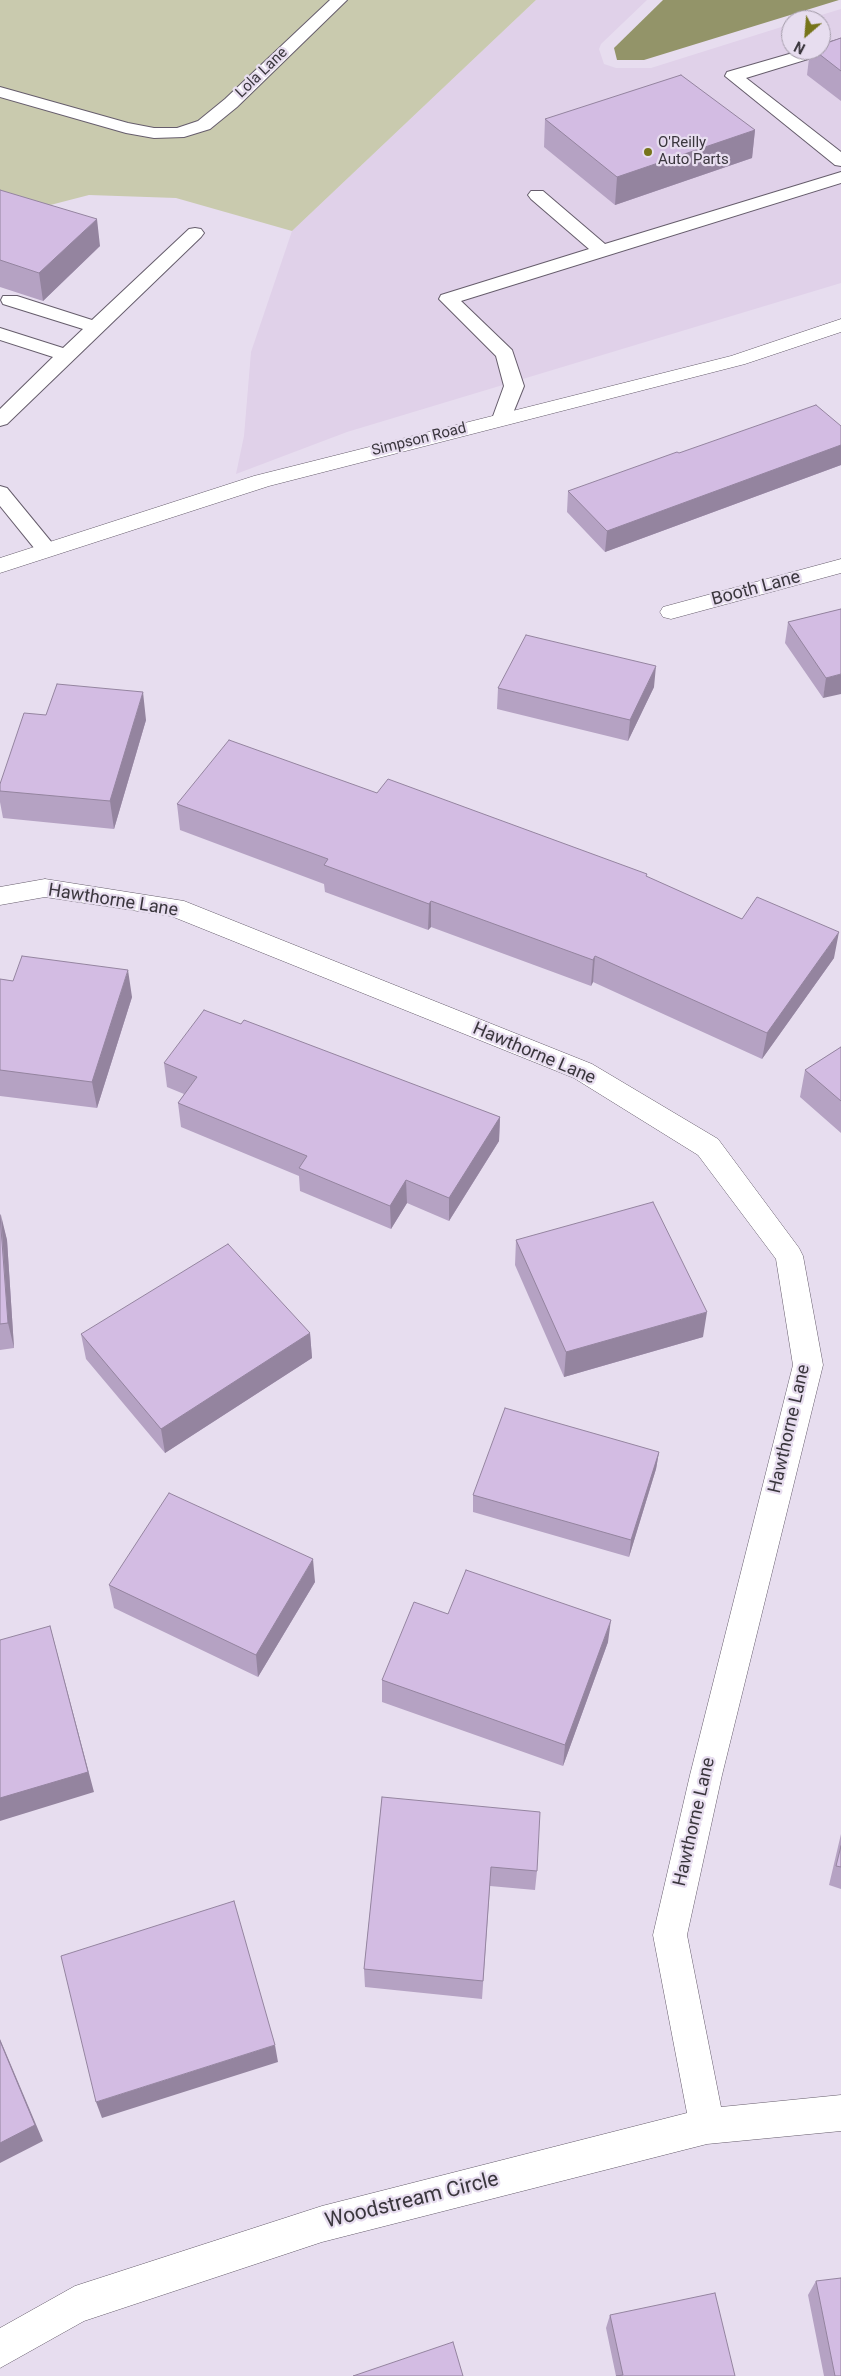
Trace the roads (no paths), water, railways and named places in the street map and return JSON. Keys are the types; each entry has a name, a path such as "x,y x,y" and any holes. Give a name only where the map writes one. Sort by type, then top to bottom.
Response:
{"street":[{"name":"Simpson Road","path":"0,566 46,549 262,481 738,360 841,325"},
{"name":"Booth Lane","path":"671,612 841,566"},
{"name":"Hawthorne Lane","path":"0,896 45,888 175,907 583,1071 708,1146 789,1256 808,1365 706,1775 670,1935 707,2126"},
{"name":"Woodstream Circle","path":"0,2349 75,2305 322,2224 707,2126 841,2113"}],"lane":[{"name":"Lola Lane","path":"0,92 126,128 154,133 178,133 204,125 225,108 339,0"},
{"path":"841,44 732,76 841,161"},
{"path":"502,419 514,386 505,354 448,299 841,177"},
{"path":"537,195 602,251"},
{"path":"0,420 195,233"},
{"path":"10,300 96,327"},
{"path":"0,334 66,355"},
{"path":"0,492 46,549"}],"place":[{"name":"O'Reilly Auto Parts","path":"648,152"}]}
